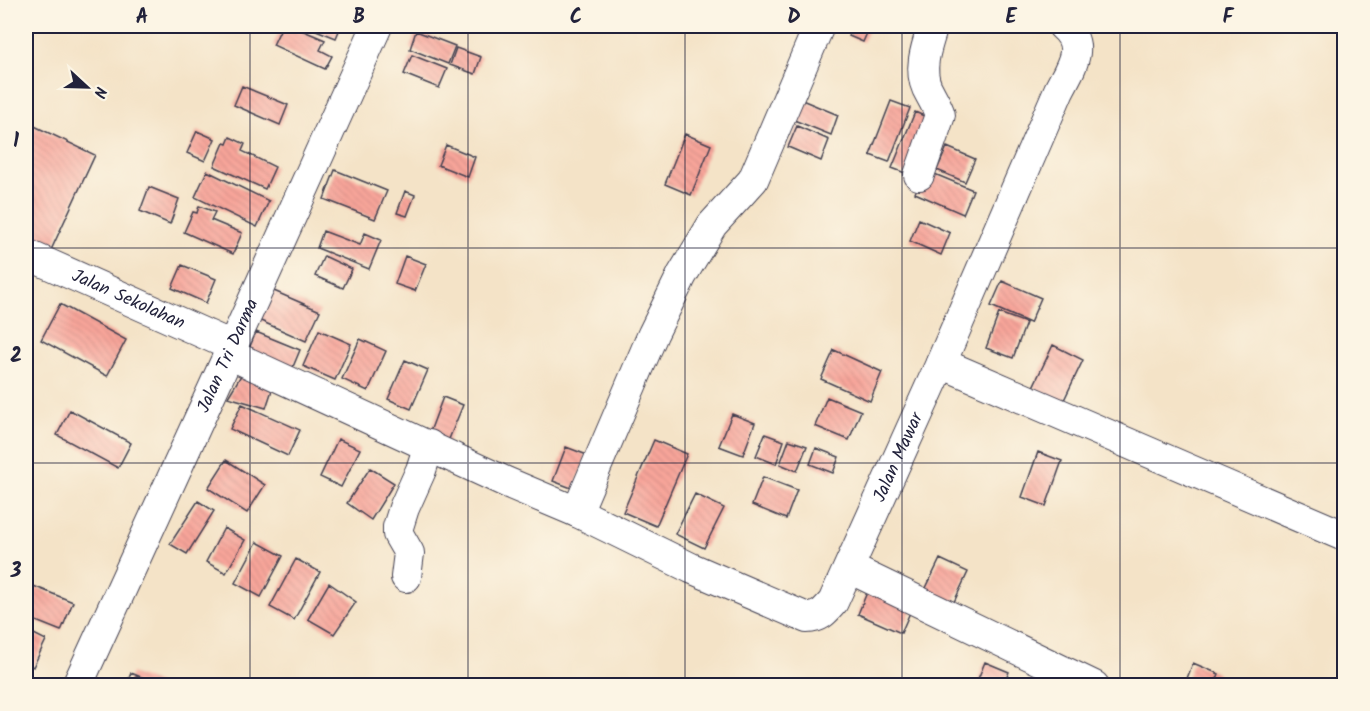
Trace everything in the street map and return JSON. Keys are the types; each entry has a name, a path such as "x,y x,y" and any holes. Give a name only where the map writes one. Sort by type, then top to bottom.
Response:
{"street":[{"name":"Jalan Tri Darma","path":"77,686 377,26"},
{"path":"564,507 702,238 753,180 819,26"},
{"path":"919,175 940,115 924,75 924,60 933,26"},
{"name":"Jalan Mawar","path":"429,446 564,507 690,568 807,618 815,618 824,613 833,602 849,568 1073,62 1076,53 1075,42 1072,34 1063,26"},
{"name":"Jalan Sekolahan","path":"26,254 429,446"},
{"path":"941,363 1344,536"},
{"path":"406,577 409,553 398,534 398,527 429,446"},
{"path":"849,568 1094,686"}],"building":[{"path":"282,26 292,26 325,40 320,50 332,56 325,69 273,45"},
{"path":"306,26 341,26 336,38"},
{"path":"854,26 870,26 863,42 849,36"},
{"path":"416,31 455,46 448,64 410,49"},
{"path":"456,48 481,57 475,74 450,65"},
{"path":"412,55 447,69 439,88 404,74"},
{"path":"242,86 288,105 280,125 234,105"},
{"path":"802,100 838,115 831,135 794,120"},
{"path":"891,101 910,108 889,162 870,155"},
{"path":"915,112 935,121 913,176 892,168"},
{"path":"26,122 95,155 51,250 26,239"},
{"path":"797,126 829,140 821,161 788,147"},
{"path":"197,131 215,139 205,161 187,153"},
{"path":"685,134 711,145 691,195 665,184"},
{"path":"230,137 245,144 242,151 275,167 265,189 214,166 224,143 227,144"},
{"path":"446,145 475,157 468,177 438,165"},
{"path":"947,147 975,159 965,182 937,170"},
{"path":"335,170 387,191 375,219 324,199"},
{"path":"925,170 973,190 963,214 915,193"},
{"path":"207,171 269,201 257,227 195,197"},
{"path":"149,187 179,199 170,224 140,211"},
{"path":"405,191 415,195 407,216 397,213"},
{"path":"199,206 215,212 211,220 242,233 233,254 184,232 193,212 197,213"},
{"path":"919,219 950,233 941,255 910,241"},
{"path":"323,231 360,245 365,233 381,240 369,269 317,248"},
{"path":"324,256 352,269 343,288 315,276"},
{"path":"405,256 426,264 415,291 395,284"},
{"path":"182,265 216,279 206,303 172,288"},
{"path":"1002,281 1041,298 1030,323 991,306"},
{"path":"267,288 320,311 306,341 254,318"},
{"path":"60,304 126,340 107,376 41,340"},
{"path":"999,313 1026,323 1013,358 986,348"},
{"path":"319,330 351,344 335,380 303,366"},
{"path":"256,332 300,350 290,374 246,356"},
{"path":"360,339 386,351 368,391 342,379"},
{"path":"1053,345 1083,360 1063,402 1033,387"},
{"path":"834,350 882,372 870,401 821,379"},
{"path":"405,360 428,370 411,409 388,399"},
{"path":"243,372 273,387 266,408 228,397"},
{"path":"443,397 463,405 447,444 428,437"},
{"path":"827,397 861,411 849,440 815,426"},
{"path":"242,404 300,430 288,456 230,429"},
{"path":"70,410 131,443 118,468 57,435"},
{"path":"732,414 755,423 743,455 719,446"},
{"path":"765,434 784,441 776,464 756,456"},
{"path":"338,439 360,449 341,487 320,477"},
{"path":"654,440 687,454 656,526 623,512"},
{"path":"789,440 807,446 797,471 780,464"},
{"path":"566,447 587,455 574,489 553,481"},
{"path":"816,448 839,457 833,473 810,464"},
{"path":"1038,452 1062,461 1046,506 1022,497"},
{"path":"226,460 265,485 247,513 208,488"},
{"path":"370,468 394,483 371,520 347,503"},
{"path":"763,477 797,490 786,519 752,505"},
{"path":"695,494 724,508 704,548 675,534"},
{"path":"198,501 214,511 187,554 170,544"},
{"path":"224,528 245,540 226,573 206,562"},
{"path":"257,542 283,556 261,597 235,583"},
{"path":"296,559 320,572 294,620 270,607"},
{"path":"940,559 968,572 953,604 925,590"},
{"path":"26,583 73,602 61,631 26,617"},
{"path":"329,583 356,602 334,634 308,619"},
{"path":"868,590 912,608 901,633 858,614"},
{"path":"26,630 46,640 33,667 26,663"},
{"path":"985,662 1009,672 1003,686 975,686"},
{"path":"1193,663 1219,674 1214,686 1184,686"},
{"path":"131,673 161,685 161,686 126,686"}]}
